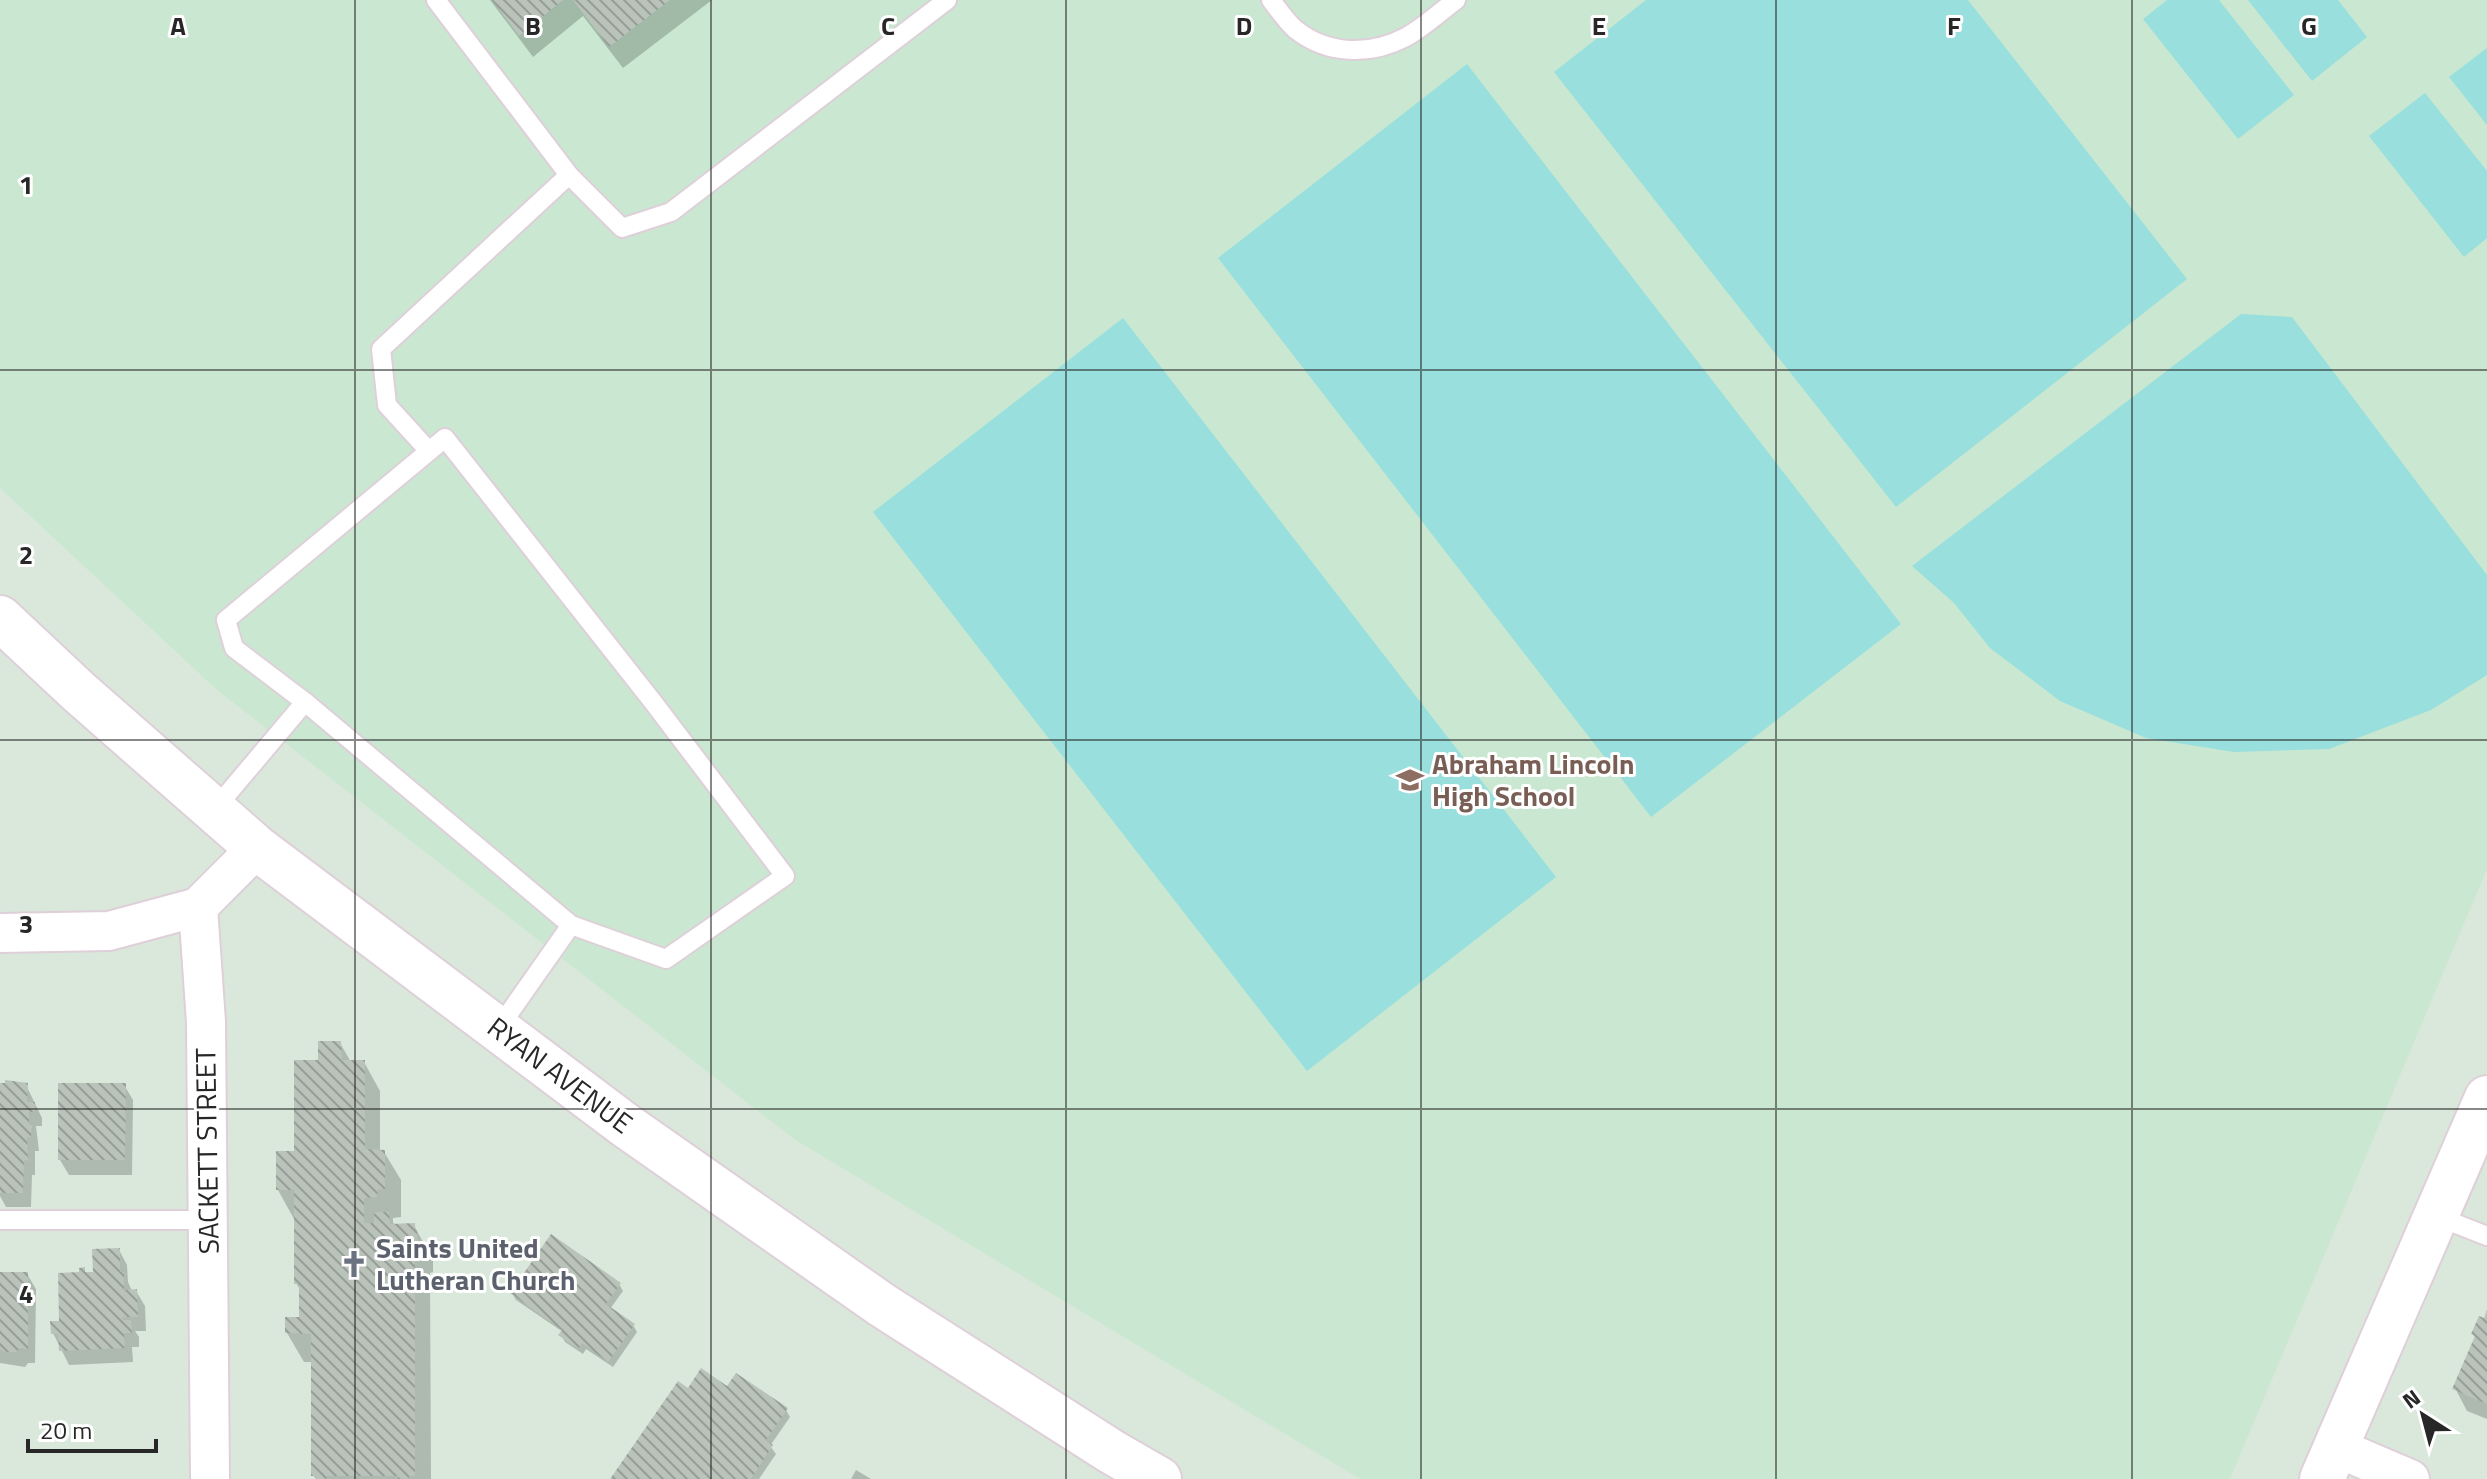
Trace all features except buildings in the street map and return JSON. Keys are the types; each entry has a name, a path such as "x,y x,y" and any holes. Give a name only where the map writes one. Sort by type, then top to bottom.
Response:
{"street":[{"name":"RYAN AVENUE","path":"0,618 79,692 257,848 625,1125 882,1305 1159,1479"},
{"path":"0,933 109,931 198,907 257,848"},
{"name":"SACKETT STREET","path":"198,907 206,1022 210,1479"},
{"path":"2410,1479 2329,1463 2487,1098"}],"lane":[{"path":"436,0 569,175 622,228 671,212 947,0"},
{"path":"1271,0 1294,28 1320,45 1350,51 1381,48 1408,36 1456,0"},
{"path":"428,450 387,405 381,349 569,175"},
{"path":"445,438 653,702 785,876 666,959 571,925 305,702 234,648 226,620 428,450 445,438"},
{"path":"214,810 305,702"},
{"path":"498,1029 571,925"},
{"path":"2436,1216 2487,1236"},
{"path":"0,1220 208,1220"}],"shaded area":[{"name":"Abraham Lincoln High School","path":"0,0 2487,0 2487,869 2230,1479 1360,1479 794,1139 217,690 0,488"},
{"path":"1646,0 1968,0 2187,279 1896,507 1554,72"},
{"path":"2167,0 2219,0 2294,95 2238,139 2143,19"},
{"path":"2248,0 2338,0 2367,37 2312,81"},
{"path":"2487,48 2487,125 2449,77"},
{"path":"1467,64 1901,624 1651,817 1218,258"},
{"path":"2425,93 2487,171 2487,238 2464,257 2369,136"},
{"path":"2241,314 2292,317 2487,575 2487,675 2431,710 2329,749 2234,752 2146,738 2060,701 1990,648 1954,603 1912,566"},
{"path":"1123,318 1556,877 1307,1071 873,512"}],"place":[{"name":"Abraham Lincoln High School","path":"1410,780"},
{"name":"Saints United Lutheran Church","path":"354,1264"}]}
